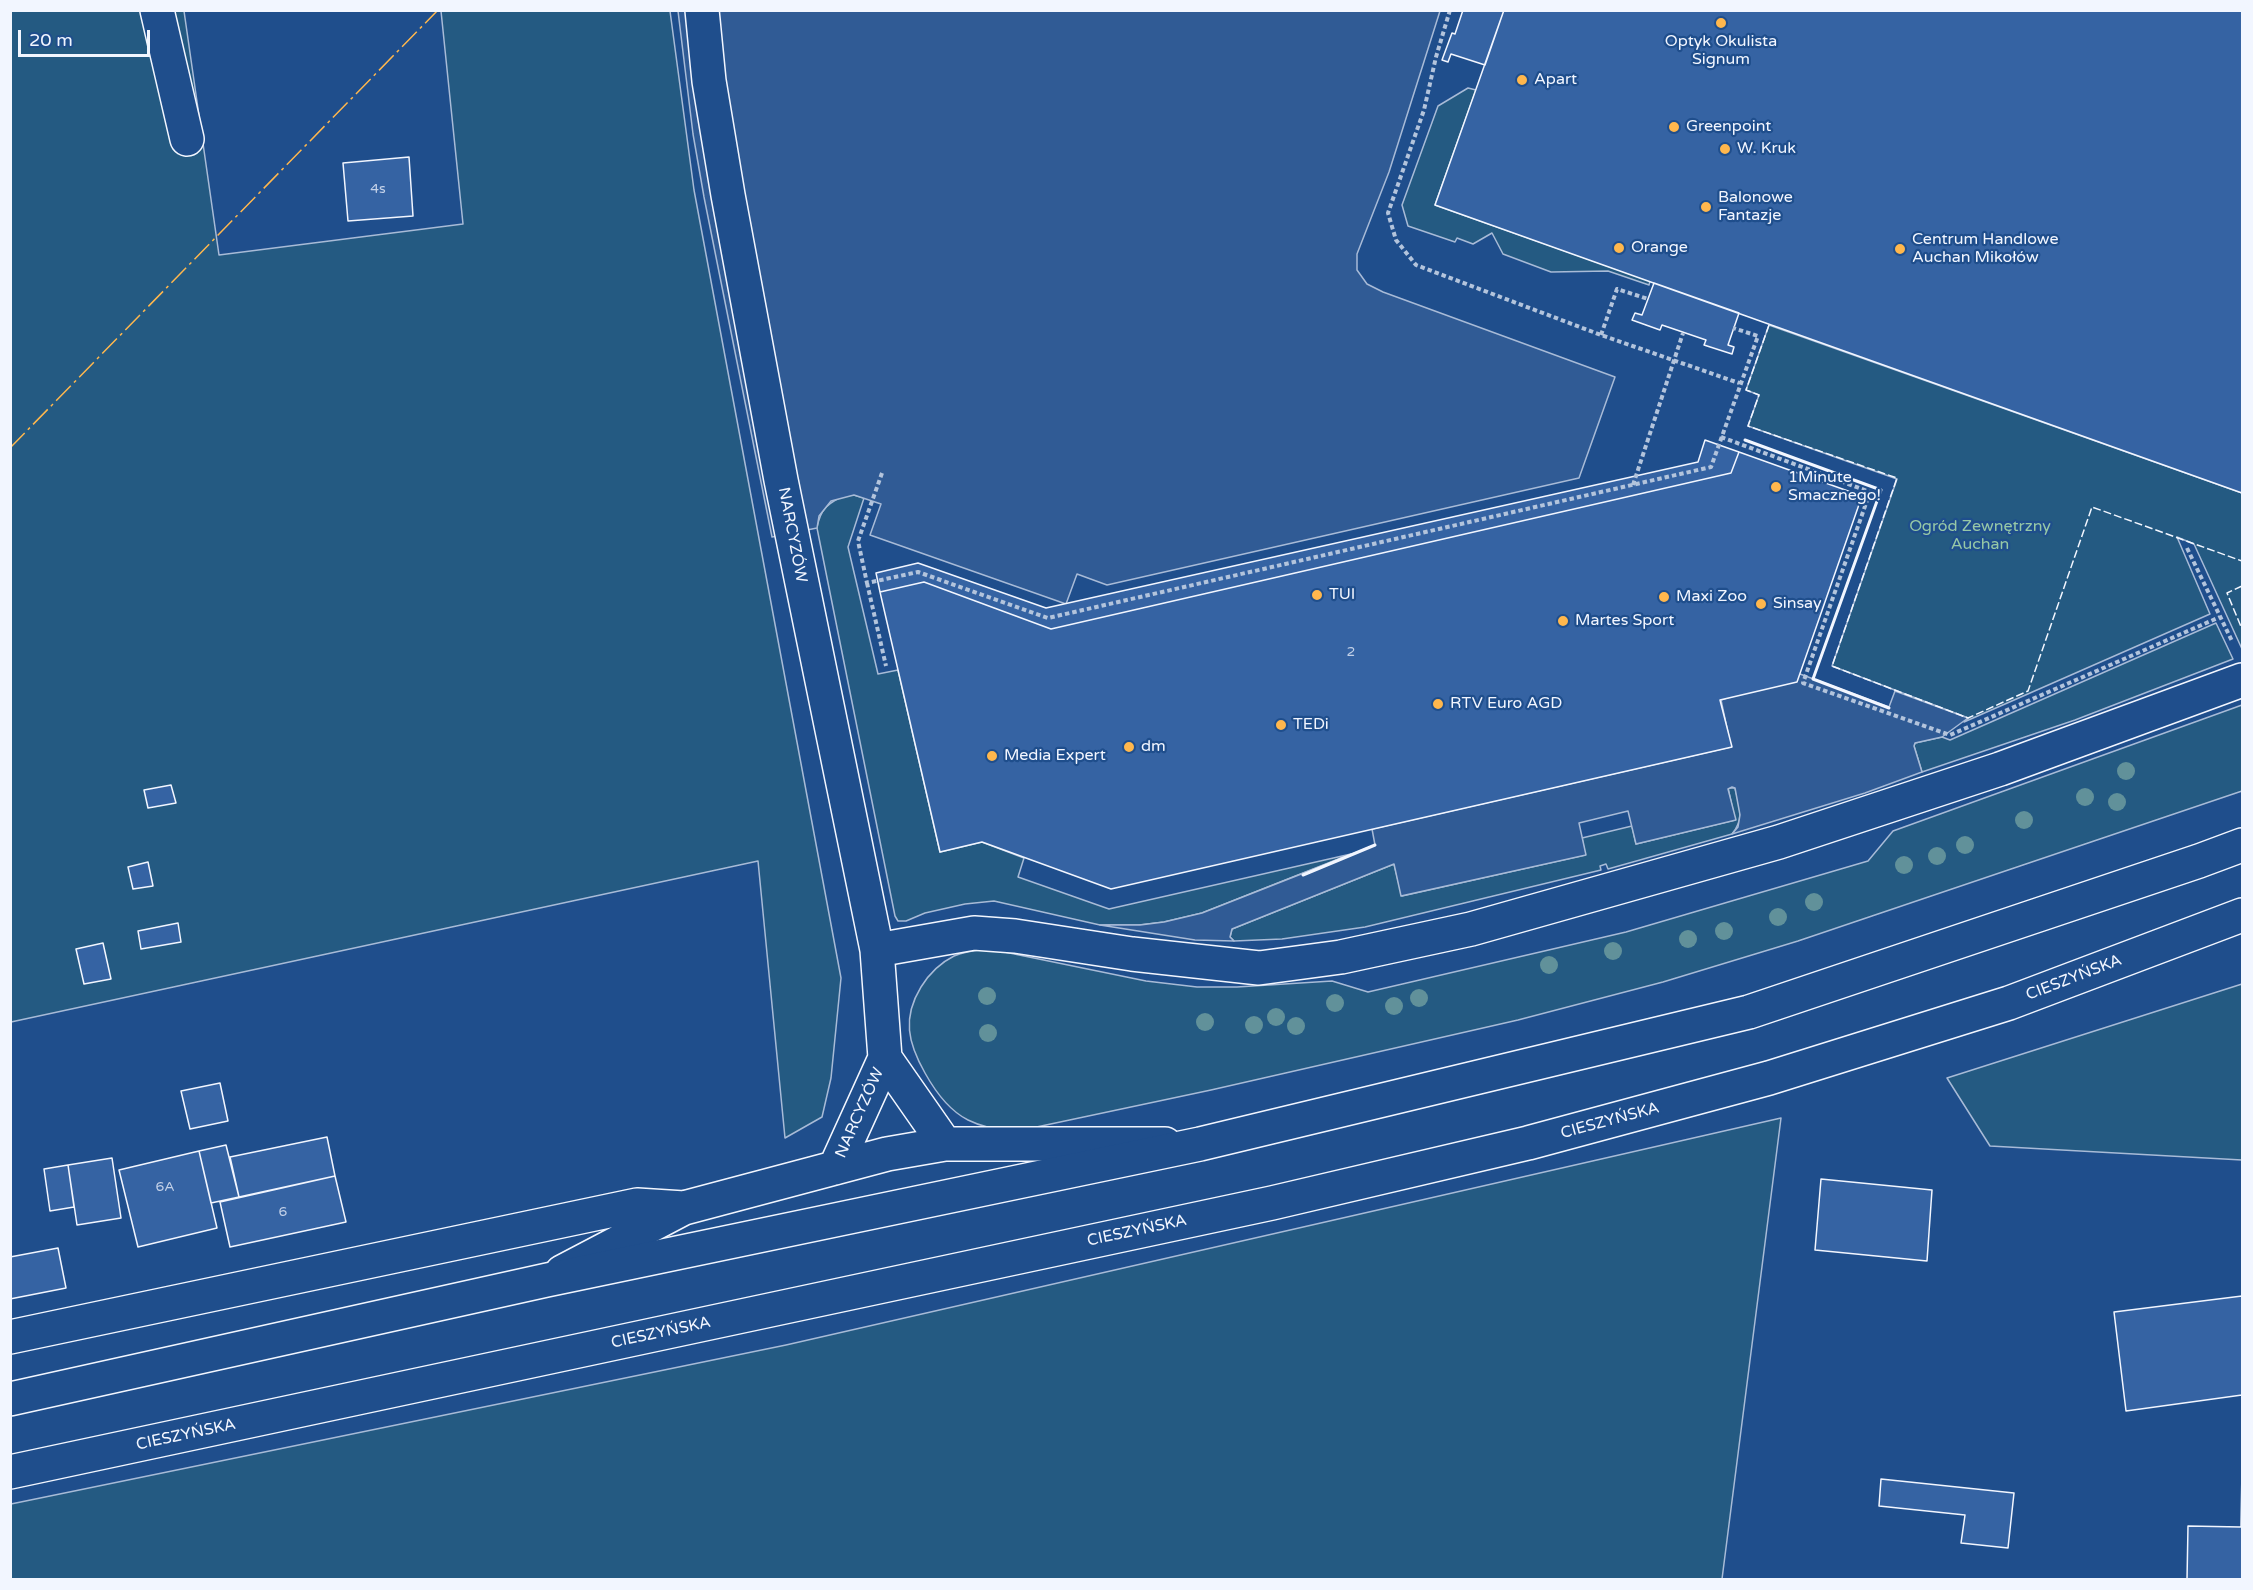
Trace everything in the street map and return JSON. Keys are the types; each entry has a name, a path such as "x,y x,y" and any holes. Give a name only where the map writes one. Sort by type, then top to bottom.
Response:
{"main road":[{"path":"157,10 187,140"},
{"name":"NARCYZÓW","path":"702,10 709,81 730,207 786,503 877,950 885,1058 835,1168"},
{"path":"877,950 974,933 1015,936 1132,954 1259,968 1341,957 1472,929 1779,842 2000,769 2242,680"},
{"path":"10,1399 547,1280 1200,1144 1749,1012 2242,845"},
{"name":"CIESZYŃSKA","path":"10,1472 1248,1208 1528,1143 1769,1078 2009,1003 2242,915"},
{"name":"NARCYZÓW","path":"885,1058 945,1144"},
{"path":"547,1280 684,1208 887,1154 945,1144 1200,1144"},
{"path":"10,1337 637,1205 684,1208"}],"path":[{"path":"1450,10 1424,110 1388,213 1396,240 1416,265 1601,335 1740,383"},
{"path":"1601,335 1617,289 1648,299"},
{"path":"867,583 918,572 1048,618 1711,467 1758,336 1733,328"},
{"path":"1633,485 1683,333"},
{"path":"1721,437 1870,492 1803,683 1950,735 2220,617"},
{"path":"882,473 858,541 886,666"},
{"path":"2187,548 2234,645"}],"green space":[{"path":"10,11 184,11 219,255 463,224 441,11 670,11 694,190 841,978 831,1078 822,1117 785,1138 758,861 11,1022"},
{"path":"1468,88 1476,90 1435,205 1650,281 1649,285 1608,271 1551,272 1503,254 1492,233 1473,244 1457,238 1455,242 1408,226 1402,205 1438,106"},
{"name":"Ogród Zewnętrzny Auchan","path":"1769,325 2242,493 2242,649 2194,544 2177,537 2210,614 1964,722 1968,718 1832,666 1897,479 1748,426 1759,395 1746,390"},
{"path":"846,495 864,498 848,547 878,674 898,670 940,852 982,842 1024,858 1018,877 1109,909 1351,854 1202,913 1164,922 1139,925 1100,925 994,901 965,904 925,913 906,921 898,921 895,916 817,528 820,516 826,507"},
{"path":"2216,623 2233,659 2075,720 1922,772 1915,743 1942,737 1950,740"},
{"path":"2242,705 2242,791 1798,941 1663,982 1518,1020 1211,1090 1013,1132 979,1125 955,1111 929,1080 911,1041 909,1020 911,1009 921,987 940,965 963,953 990,949 1146,981 1197,987 1332,981 1368,992 1626,932 1868,861 1893,831"},
{"path":"1728,788 1735,788 1740,812 1739,823 1732,834 1608,869 1606,864 1600,866 1601,870 1365,927 1282,939 1234,941 1230,937 1232,929 1394,864 1402,896 1585,855 1582,838 1632,826 1636,844 1735,820"},
{"path":"2242,984 2242,1160 1990,1146 1947,1078"},
{"path":"1781,1118 1722,1579 11,1579 11,1504 786,1345"}],"shaded area":[{"path":"678,11 1440,11 1389,172 1357,254 1357,270 1367,284 1383,292 1615,377 1579,478 1107,585 1077,574 1066,604 870,535 881,504 854,495 831,501 819,516 817,528 772,537 704,197 693,134"},
{"path":"1800,674 1889,707 1895,691 1968,718 1942,737 1915,743 1922,772 1865,793 1732,834 1738,827 1740,815 1735,788 1732,787 1728,789 1736,820 1636,844 1628,811 1579,823 1586,855 1401,896 1394,864 1232,929 1230,937 1234,941 1195,940 1100,925 1140,925 1202,913 1375,845 1372,829 1731,747 1721,700"}],"building":[{"path":"1463,10 1504,10 1485,65 1451,54 1448,62 1442,60 1452,33 1455,34"},
{"name":"Centrum Handlowe Auchan Mikołów","path":"1504,10 2242,10 2242,493 1435,205"},
{"path":"409,157 413,216 348,221 343,163"},
{"path":"1654,283 1739,313 1728,345 1734,347 1732,354 1704,345 1706,340 1662,325 1660,330 1632,320 1635,313 1642,315"},
{"path":"1705,440 1739,452 1731,473 1051,629 924,582 880,592 876,573 918,563 1046,608 1698,462"},
{"path":"1739,452 1862,496 1797,682 1720,700 1732,747 1111,889 982,842 940,852 880,592 924,582 1051,629 1731,473"},
{"path":"171,785 176,803 148,808 144,790"},
{"path":"148,862 153,886 133,889 128,867"},
{"path":"178,923 181,942 141,949 138,931"},
{"path":"103,943 111,979 84,984 76,949"},
{"path":"220,1083 228,1121 190,1129 181,1091"},
{"path":"327,1137 335,1176 239,1197 230,1157"},
{"path":"226,1145 239,1197 211,1203 199,1151"},
{"path":"199,1151 217,1228 138,1247 119,1170"},
{"path":"112,1158 121,1218 77,1225 68,1165"},
{"path":"68,1165 74,1207 50,1211 44,1169"},
{"path":"335,1176 346,1222 230,1247 220,1202"},
{"path":"1821,1179 1932,1190 1927,1261 1815,1250"},
{"path":"58,1248 66,1288 10,1299 10,1257"},
{"path":"2242,1296 2242,1395 2126,1411 2114,1312"},
{"path":"2242,1469 2242,1580 2187,1580 2188,1526 2241,1527"},
{"path":"1881,1479 2014,1493 2008,1548 1961,1543 1965,1515 1879,1506"}],"fence":[{"path":"1769,325 1746,390 1759,395 1748,426 1897,478 1832,666 1968,718 2028,691 2092,507 2242,561"},
{"path":"2242,586 2227,593 2242,629"}],"wall":[{"path":"1745,440 1881,490 1813,679 1889,708"},
{"path":"1303,875 1375,845"}],"power":[{"path":"10,448 438,10"}],"place":[{"name":"Optyk Okulista Signum","path":"1721,23"},
{"name":"Apart","path":"1522,80"},
{"name":"Greenpoint","path":"1674,127"},
{"name":"W. Kruk","path":"1725,149"},
{"name":"Balonowe Fantazje","path":"1706,207"},
{"name":"Orange","path":"1619,248"},
{"name":"Centrum Handlowe Auchan Mikołów","path":"1900,249"},
{"name":"1Minute Smacznego!","path":"1776,487"},
{"name":"TUI","path":"1317,595"},
{"name":"Maxi Zoo","path":"1664,597"},
{"name":"Sinsay","path":"1761,604"},
{"name":"Martes Sport","path":"1563,621"},
{"name":"RTV Euro AGD","path":"1438,704"},
{"name":"TEDi","path":"1281,725"},
{"name":"dm","path":"1129,747"},
{"name":"Media Expert","path":"992,756"}]}
